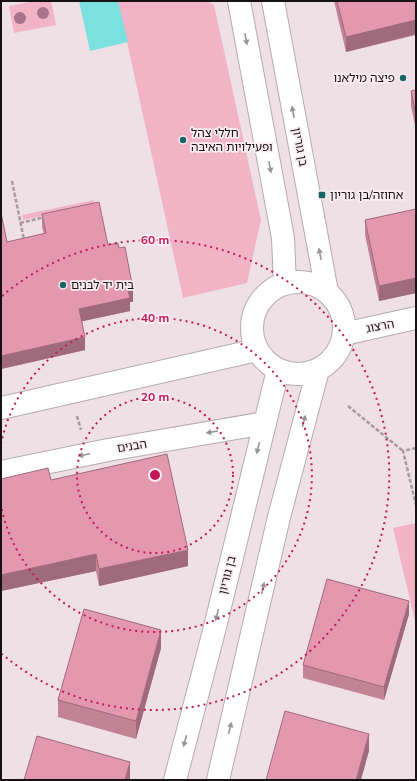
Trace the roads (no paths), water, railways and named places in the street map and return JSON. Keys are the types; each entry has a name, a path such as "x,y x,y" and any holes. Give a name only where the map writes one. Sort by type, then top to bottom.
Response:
{"main road":[{"path":"238,1 283,238 285,284"},
{"name":"בן גוריון","path":"273,1 327,292"},
{"path":"299,282 314,285 327,292 337,304 343,319 344,334 339,349 330,361 318,370 304,374 290,374 278,370 265,361 257,350 252,333 253,318 259,303 270,291 285,284 299,282"},
{"name":"הרצוג","path":"344,334 416,318"},
{"path":"1,408 257,350"},
{"name":"בן גוריון","path":"175,780 215,627 278,370"},
{"path":"218,780 279,517 318,370"},
{"name":"הבנים","path":"1,472 87,454 264,423"}],"water":[{"path":"79,1 118,1 128,42 90,51"}],"place":[{"name":"פיצה מילאנו","path":"403,78"},
{"name":"חללי צהל ופעילויות האיבה","path":"183,140"},
{"name":"אחוזה/בן גוריון","path":"322,195"},
{"name":"בית יד לבנים","path":"63,285"}]}
